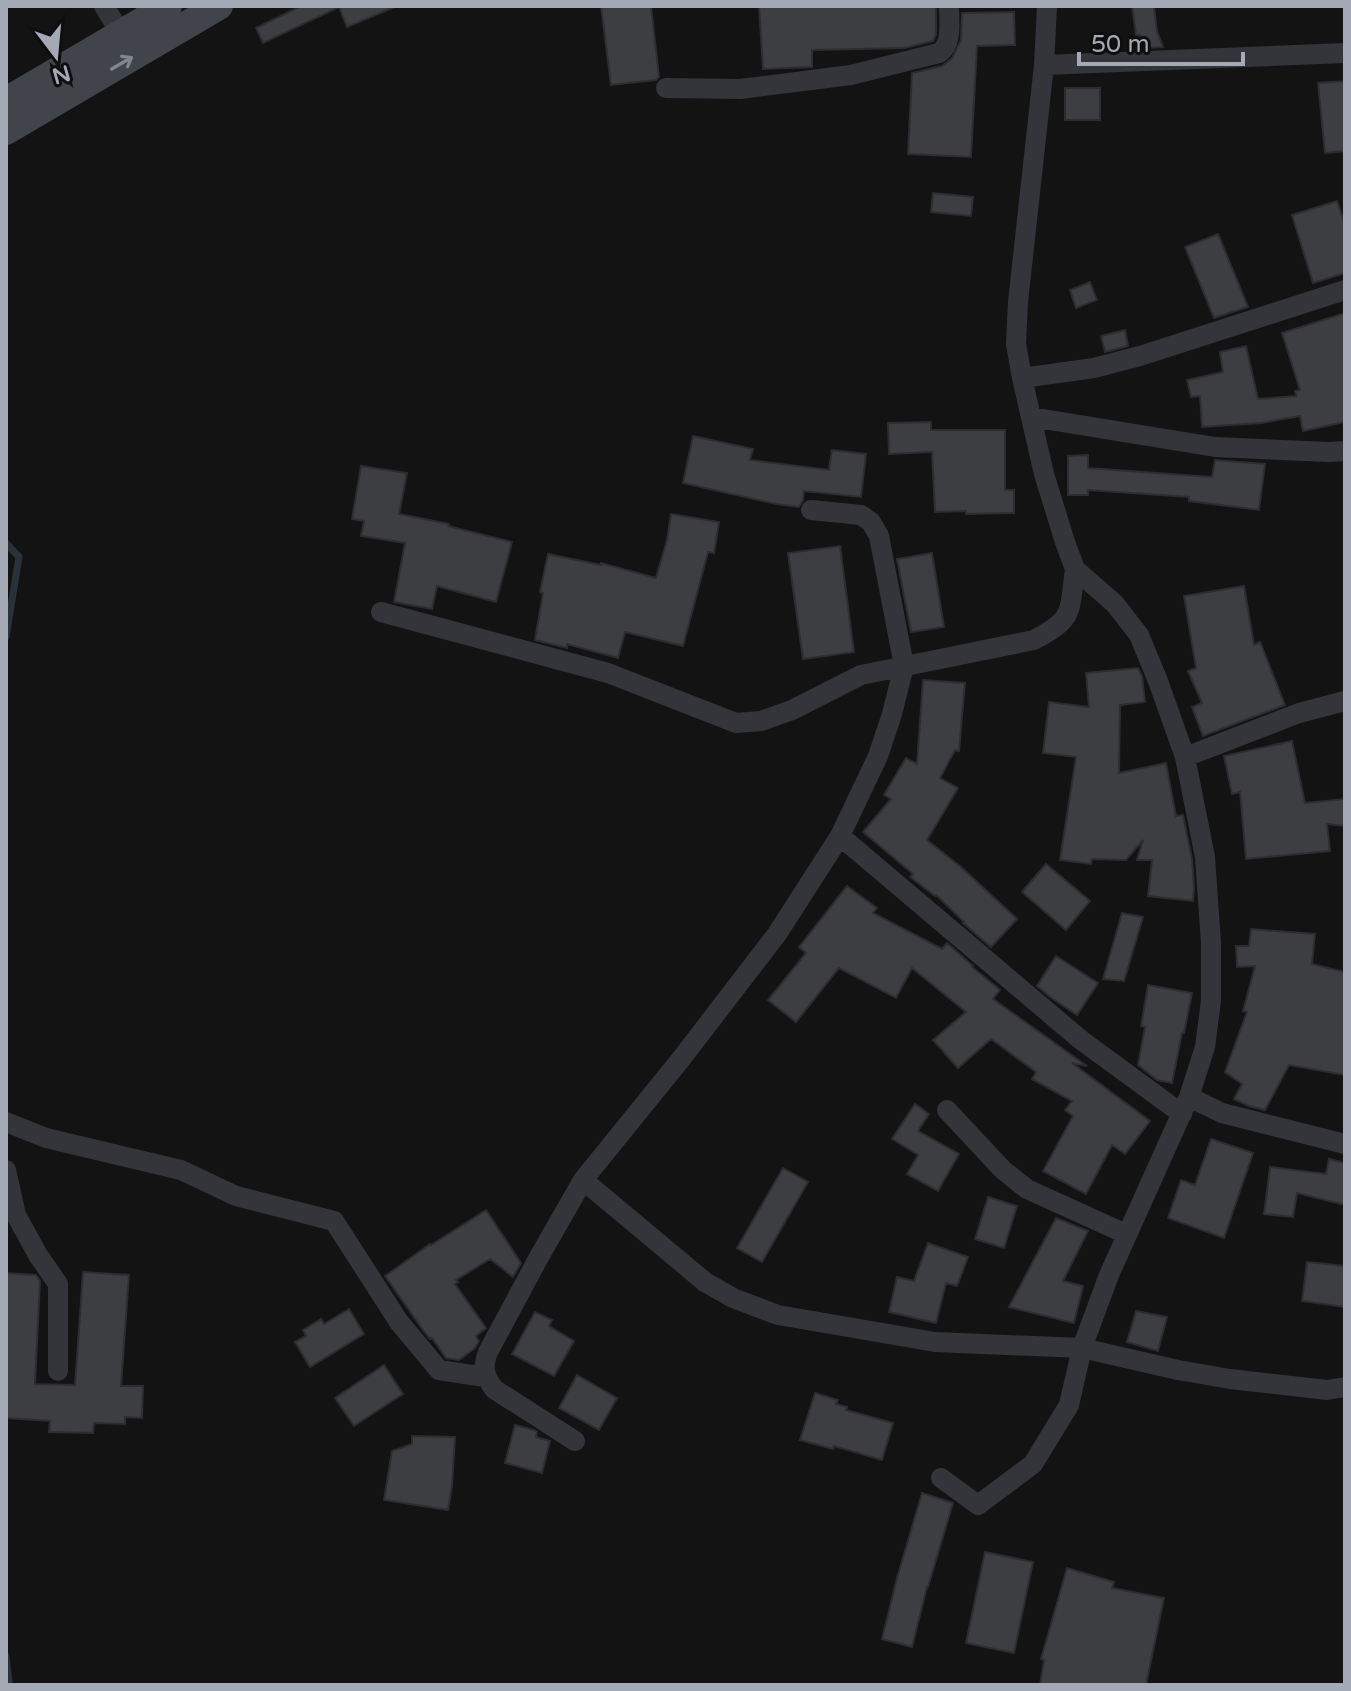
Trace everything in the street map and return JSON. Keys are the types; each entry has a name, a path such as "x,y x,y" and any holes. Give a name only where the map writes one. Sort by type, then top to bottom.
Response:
{"main road":[{"path":"6,101 168,6"},
{"path":"6,131 219,6"}],"street":[{"path":"104,6 121,34"},
{"path":"666,88 740,89 851,75 939,53 948,42 949,6"},
{"path":"941,1478 978,1505 1033,1464 1069,1405 1082,1348 1109,1275 1185,1106 1205,1047 1211,1001 1211,943 1205,857 1185,757 1139,635 1115,604 1075,569 1044,474 1016,344 1044,65 1047,6"},
{"path":"1044,65 1345,53"},
{"path":"1022,378 1094,368 1140,356 1345,290"},
{"path":"1031,417 1215,447 1345,451"},
{"path":"575,1441 494,1389 485,1377 483,1365 488,1352 583,1180 777,934 840,836 878,756 892,714 904,666 879,536 871,522 861,515 811,510"},
{"path":"381,612 608,673 736,723 761,721 792,710 861,675 1034,640 1066,619 1075,569"},
{"path":"1185,757 1299,713 1345,701"},
{"path":"840,836 1081,1040 1185,1106 1345,1144"},
{"path":"947,1110 1003,1170 1027,1189 1126,1234"},
{"path":"6,1122 46,1138 181,1170 236,1196 334,1221 399,1322 439,1370 485,1377"},
{"path":"6,1170 16,1215 58,1284 58,1371"},
{"path":"583,1180 705,1282 733,1298 778,1315 935,1342 1082,1348 1230,1379 1327,1390 1345,1387"}],"building":[{"path":"301,6 397,6 347,27 339,7 263,43 256,28"},
{"path":"601,6 651,6 659,77 656,80 611,85"},
{"path":"759,6 936,6 936,35 933,41 905,48 812,50 812,67 763,69"},
{"path":"1132,6 1154,6 1157,31 1163,47 1144,48 1140,35 1136,35"},
{"path":"1014,12 1015,45 977,46 971,157 908,154 912,73 942,66 952,58 961,40 962,13"},
{"path":"1345,81 1345,151 1325,153 1318,83"},
{"path":"1065,88 1100,88 1100,120 1065,120"},
{"path":"933,193 973,197 971,216 931,212"},
{"path":"1337,201 1345,225 1345,273 1313,283 1292,215"},
{"path":"1218,234 1248,307 1214,318 1185,247"},
{"path":"1090,282 1097,300 1076,308 1070,290"},
{"path":"1345,313 1345,422 1303,431 1300,416 1262,423 1202,427 1200,396 1191,397 1187,380 1223,372 1220,352 1246,346 1258,399 1296,396 1295,391 1300,390 1282,333"},
{"path":"1125,330 1128,346 1105,352 1101,336"},
{"path":"931,422 931,430 1005,430 1005,490 1014,490 1014,513 935,512 932,452 889,454 888,423"},
{"path":"693,436 753,449 750,460 829,470 832,450 866,454 861,497 804,491 799,507 683,483"},
{"path":"1088,455 1088,468 1212,477 1215,460 1265,464 1259,510 1189,501 1189,497 1088,490 1088,495 1068,495 1068,456"},
{"path":"361,466 407,473 399,514 512,542 496,602 437,586 432,609 394,602 405,543 361,536 364,521 352,519"},
{"path":"671,514 719,522 714,553 708,552 683,646 625,632 618,658 567,644 567,648 535,640 548,554 601,563 656,578"},
{"path":"840,546 854,652 803,659 788,553"},
{"path":"932,553 944,627 911,632 897,559"},
{"path":"1244,586 1254,645 1260,642 1285,705 1203,736 1192,707 1202,703 1188,671 1196,668 1184,596"},
{"path":"1138,668 1145,702 1120,705 1119,773 1166,763 1176,816 1183,815 1192,859 1193,901 1148,896 1152,860 1137,860 1143,840 1126,860 1092,859 1091,864 1060,860 1076,757 1043,753 1049,702 1089,707 1086,673"},
{"path":"923,680 965,683 959,751 955,750 940,778 958,788 927,840 1017,919 991,947 863,832 891,799 884,795 906,758 917,764"},
{"path":"1292,741 1305,803 1345,799 1345,826 1327,824 1330,851 1246,859 1240,792 1232,794 1224,756"},
{"path":"1046,864 1090,901 1066,930 1022,892"},
{"path":"847,886 877,908 873,913 942,949 947,943 1000,990 993,999 1087,1066 1072,1063 1150,1121 1125,1154 1112,1145 1086,1194 1043,1171 1073,1116 1065,1110 1072,1101 1032,1079 1036,1072 991,1039 958,1068 933,1040 966,1012 912,968 896,998 839,968 796,1022 768,1000 806,953 799,947"},
{"path":"1122,913 1143,917 1124,981 1103,979"},
{"path":"1251,929 1315,934 1312,964 1345,972 1345,1075 1289,1065 1265,1110 1234,1099 1242,1084 1225,1072 1247,1012 1243,1011 1255,966 1237,967 1236,946 1249,946"},
{"path":"1056,956 1098,983 1077,1015 1037,986"},
{"path":"1148,985 1192,993 1172,1083 1157,1080 1138,1065"},
{"path":"915,1104 929,1114 918,1131 959,1154 938,1191 907,1174 918,1155 892,1139"},
{"path":"1211,1139 1253,1153 1224,1238 1168,1218 1181,1180 1195,1185"},
{"path":"1329,1159 1345,1163 1345,1205 1297,1193 1293,1217 1264,1214 1270,1167 1326,1174"},
{"path":"783,1168 808,1182 762,1262 737,1248"},
{"path":"988,1197 1017,1206 1004,1248 975,1239"},
{"path":"486,1210 521,1263 513,1277 490,1259 456,1280 458,1282 455,1284 486,1328 476,1336 479,1341 475,1348 459,1360 446,1358 385,1276"},
{"path":"1056,1218 1088,1231 1063,1281 1083,1286 1074,1323 1009,1307"},
{"path":"928,1243 968,1257 957,1286 946,1283 936,1323 889,1312 897,1277 914,1281"},
{"path":"1307,1262 1345,1266 1345,1307 1302,1301"},
{"path":"83,1272 129,1275 121,1386 143,1386 142,1418 125,1417 125,1424 94,1423 93,1433 49,1432 50,1421 6,1418 6,1273 36,1275 40,1281 35,1384 75,1385"},
{"path":"349,1309 364,1334 310,1367 295,1342 306,1336 303,1330 321,1319 324,1324"},
{"path":"1136,1311 1167,1317 1158,1351 1127,1342"},
{"path":"535,1312 552,1320 549,1326 574,1341 554,1376 512,1354"},
{"path":"384,1365 403,1394 354,1426 335,1398"},
{"path":"577,1375 617,1398 599,1430 559,1408"},
{"path":"815,1393 838,1400 836,1404 847,1407 846,1410 893,1423 882,1460 800,1440"},
{"path":"515,1425 534,1430 536,1437 550,1441 542,1473 505,1463"},
{"path":"412,1436 455,1437 448,1510 384,1500 392,1451 412,1444"},
{"path":"922,1493 953,1503 912,1647 882,1639"},
{"path":"985,1552 1033,1562 1014,1653 966,1643"},
{"path":"1067,1568 1114,1582 1112,1588 1164,1598 1146,1685 1040,1685 1044,1660 1041,1659"}],"waterway":[{"path":"6,543 19,557 6,637"},
{"path":"6,1656 9,1682"}]}
